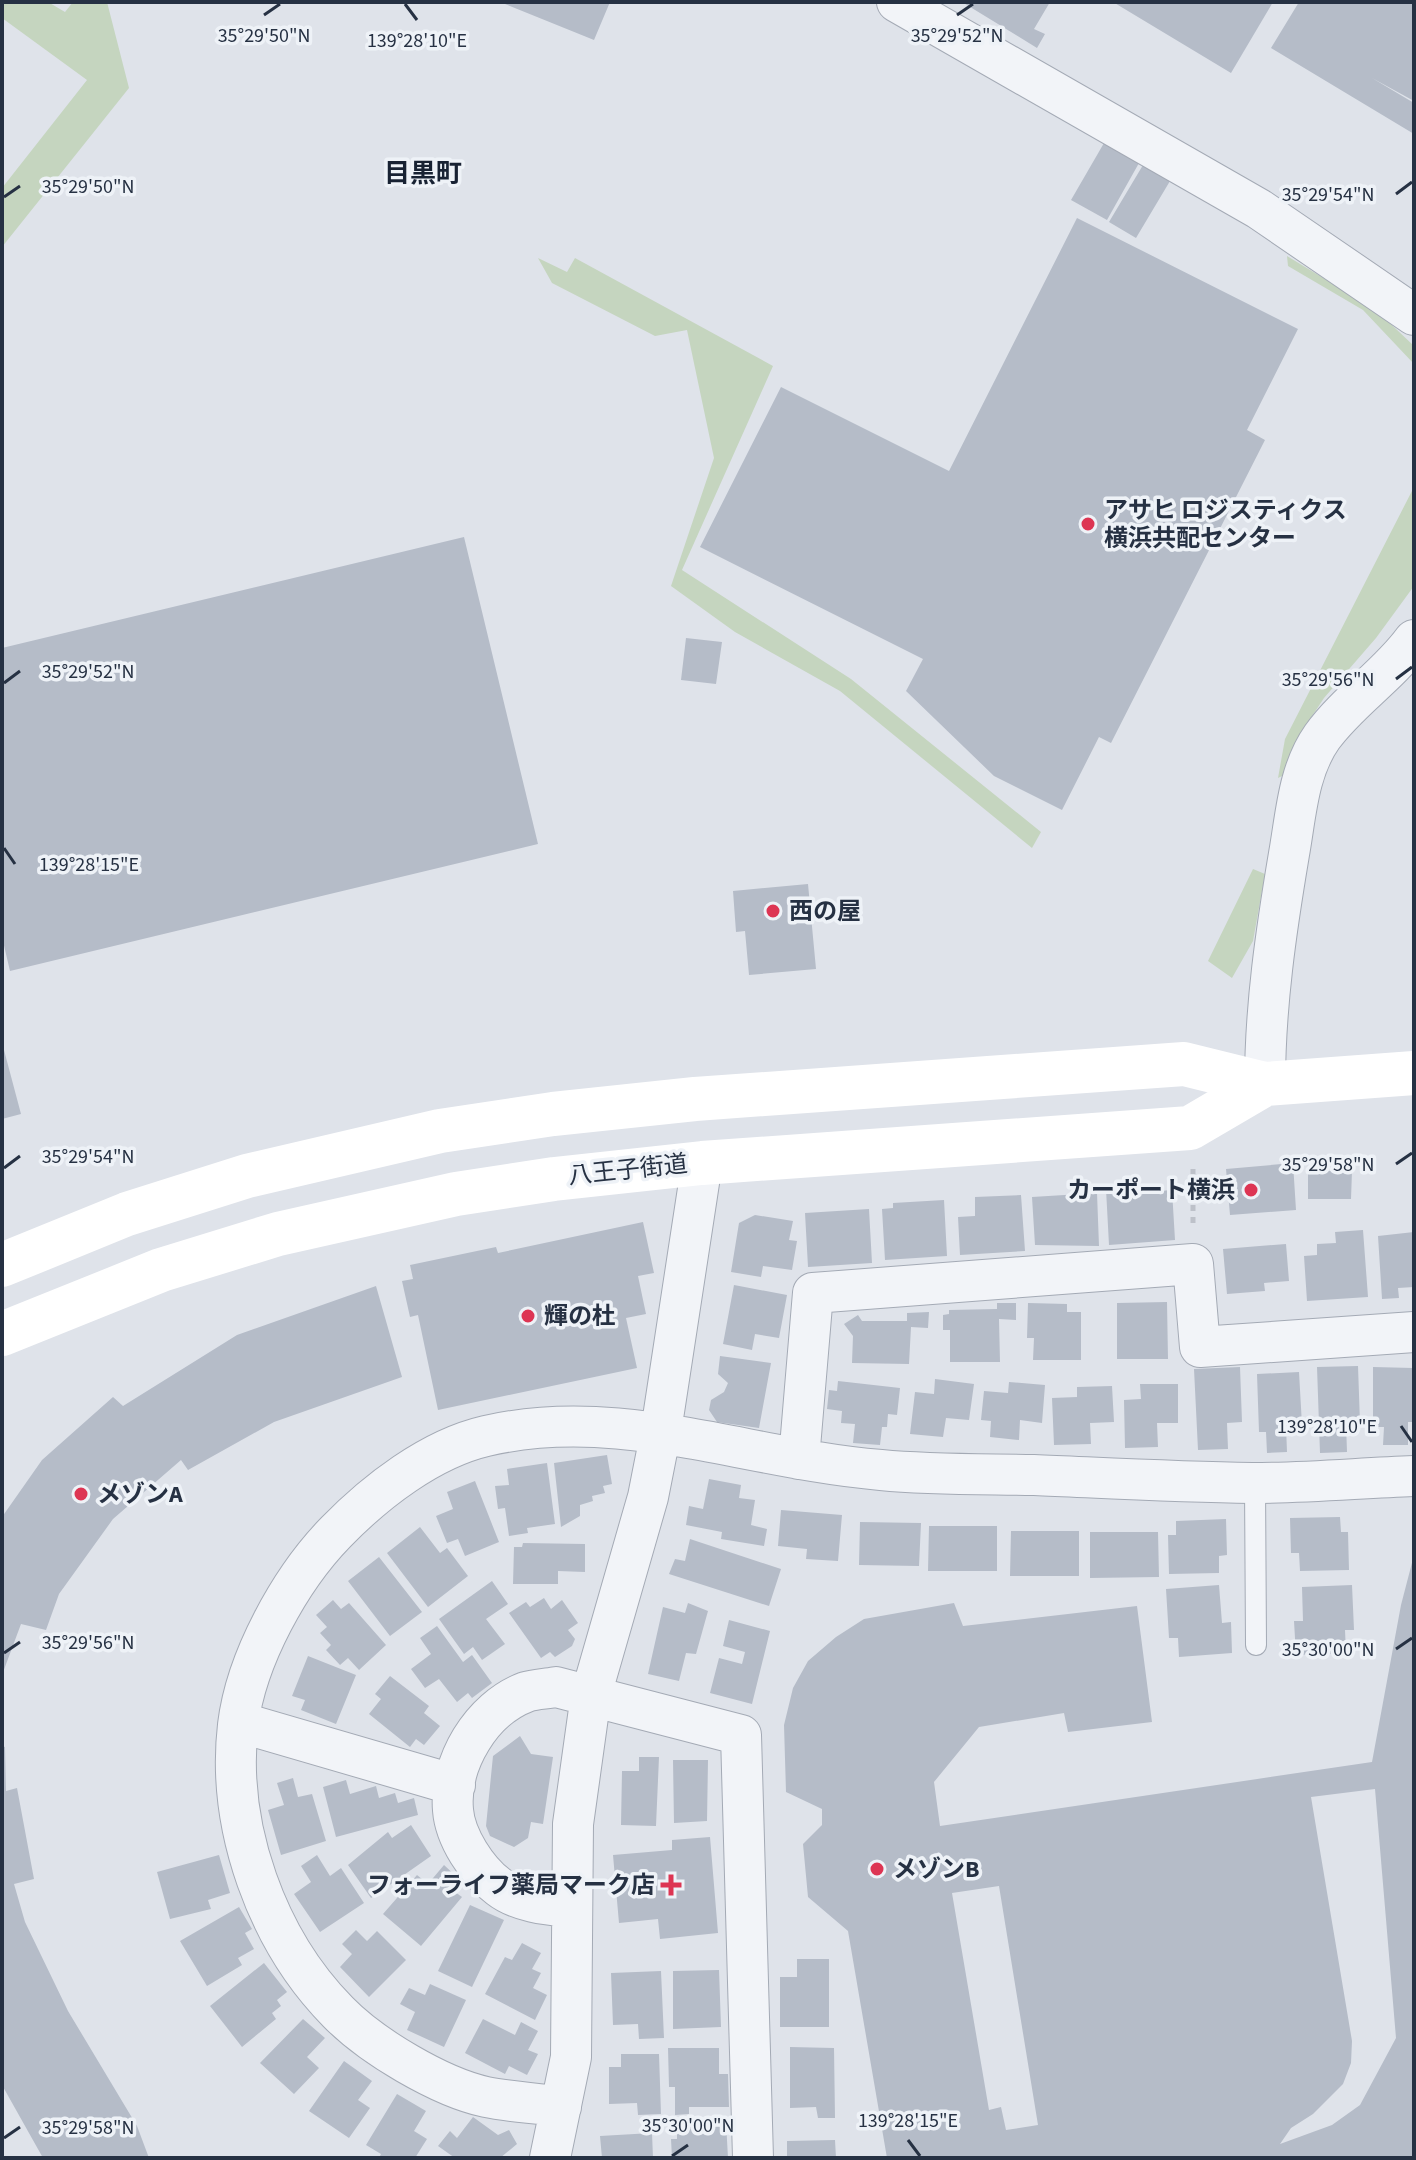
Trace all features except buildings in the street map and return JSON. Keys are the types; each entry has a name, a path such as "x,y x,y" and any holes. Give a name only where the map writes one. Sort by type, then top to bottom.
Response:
{"street":[{"path":"897,2 1259,209 1414,315"},
{"path":"1265,1084 1273,960 1302,779 1322,738 1399,661 1414,640"},
{"name":"八王子街道","path":"2,1265 127,1214 247,1176 440,1131 553,1114 695,1099 1184,1064 1265,1084 1414,1073"},
{"name":"八王子街道","path":"2,1334 161,1270 278,1234 456,1194 702,1163 1190,1128 1265,1084"},
{"path":"550,2158 571,2057 569,1907 573,1824 591,1695 648,1497 702,1163"},
{"path":"799,1459 813,1293 1193,1264 1200,1347 1414,1332"},
{"path":"561,2107 483,2096 435,2077 386,2049 341,2015 302,1970 269,1911 251,1858 236,1788 239,1722 253,1668 280,1611 310,1559 359,1509 422,1463 479,1438 529,1427 579,1424 661,1431 799,1459 881,1470 1255,1483 1414,1476"},
{"path":"569,1907 527,1900 500,1888 479,1867 461,1839 453,1811 455,1785 476,1730 498,1708 526,1692 556,1687 741,1735 753,2158"},
{"path":"239,1722 455,1785"}],"lane":[{"path":"1255,1483 1256,1645"}],"green space":[{"path":"2,2 48,2 65,12 73,2 107,2 129,88 2,247 2,188 87,80 2,18"},
{"path":"1287,256 1376,310 1414,346 1414,364 1363,310 1288,266"},
{"path":"538,258 567,272 575,258 773,366 682,570 851,679 1041,832 1032,848 840,691 735,632 671,586 714,458 687,330 655,336 552,283"},
{"path":"1414,487 1414,586 1376,638 1324,698 1301,733 1284,775 1278,778 1285,739"},
{"path":"1253,869 1265,874 1253,941 1232,978 1208,961"}],"place":[{"name":"アサヒ ロジスティクス 横浜共配センター","path":"1088,524"},
{"name":"西の屋","path":"773,911"},
{"name":"カーポート横浜","path":"1251,1190"},
{"name":"輝の杜","path":"528,1316"},
{"name":"メゾンA","path":"81,1494"},
{"name":"メゾンB","path":"877,1869"},
{"name":"フォーライフ薬局マーク店","path":"671,1885"}],"district":[{"name":"目黒町","path":"423,173"}]}
